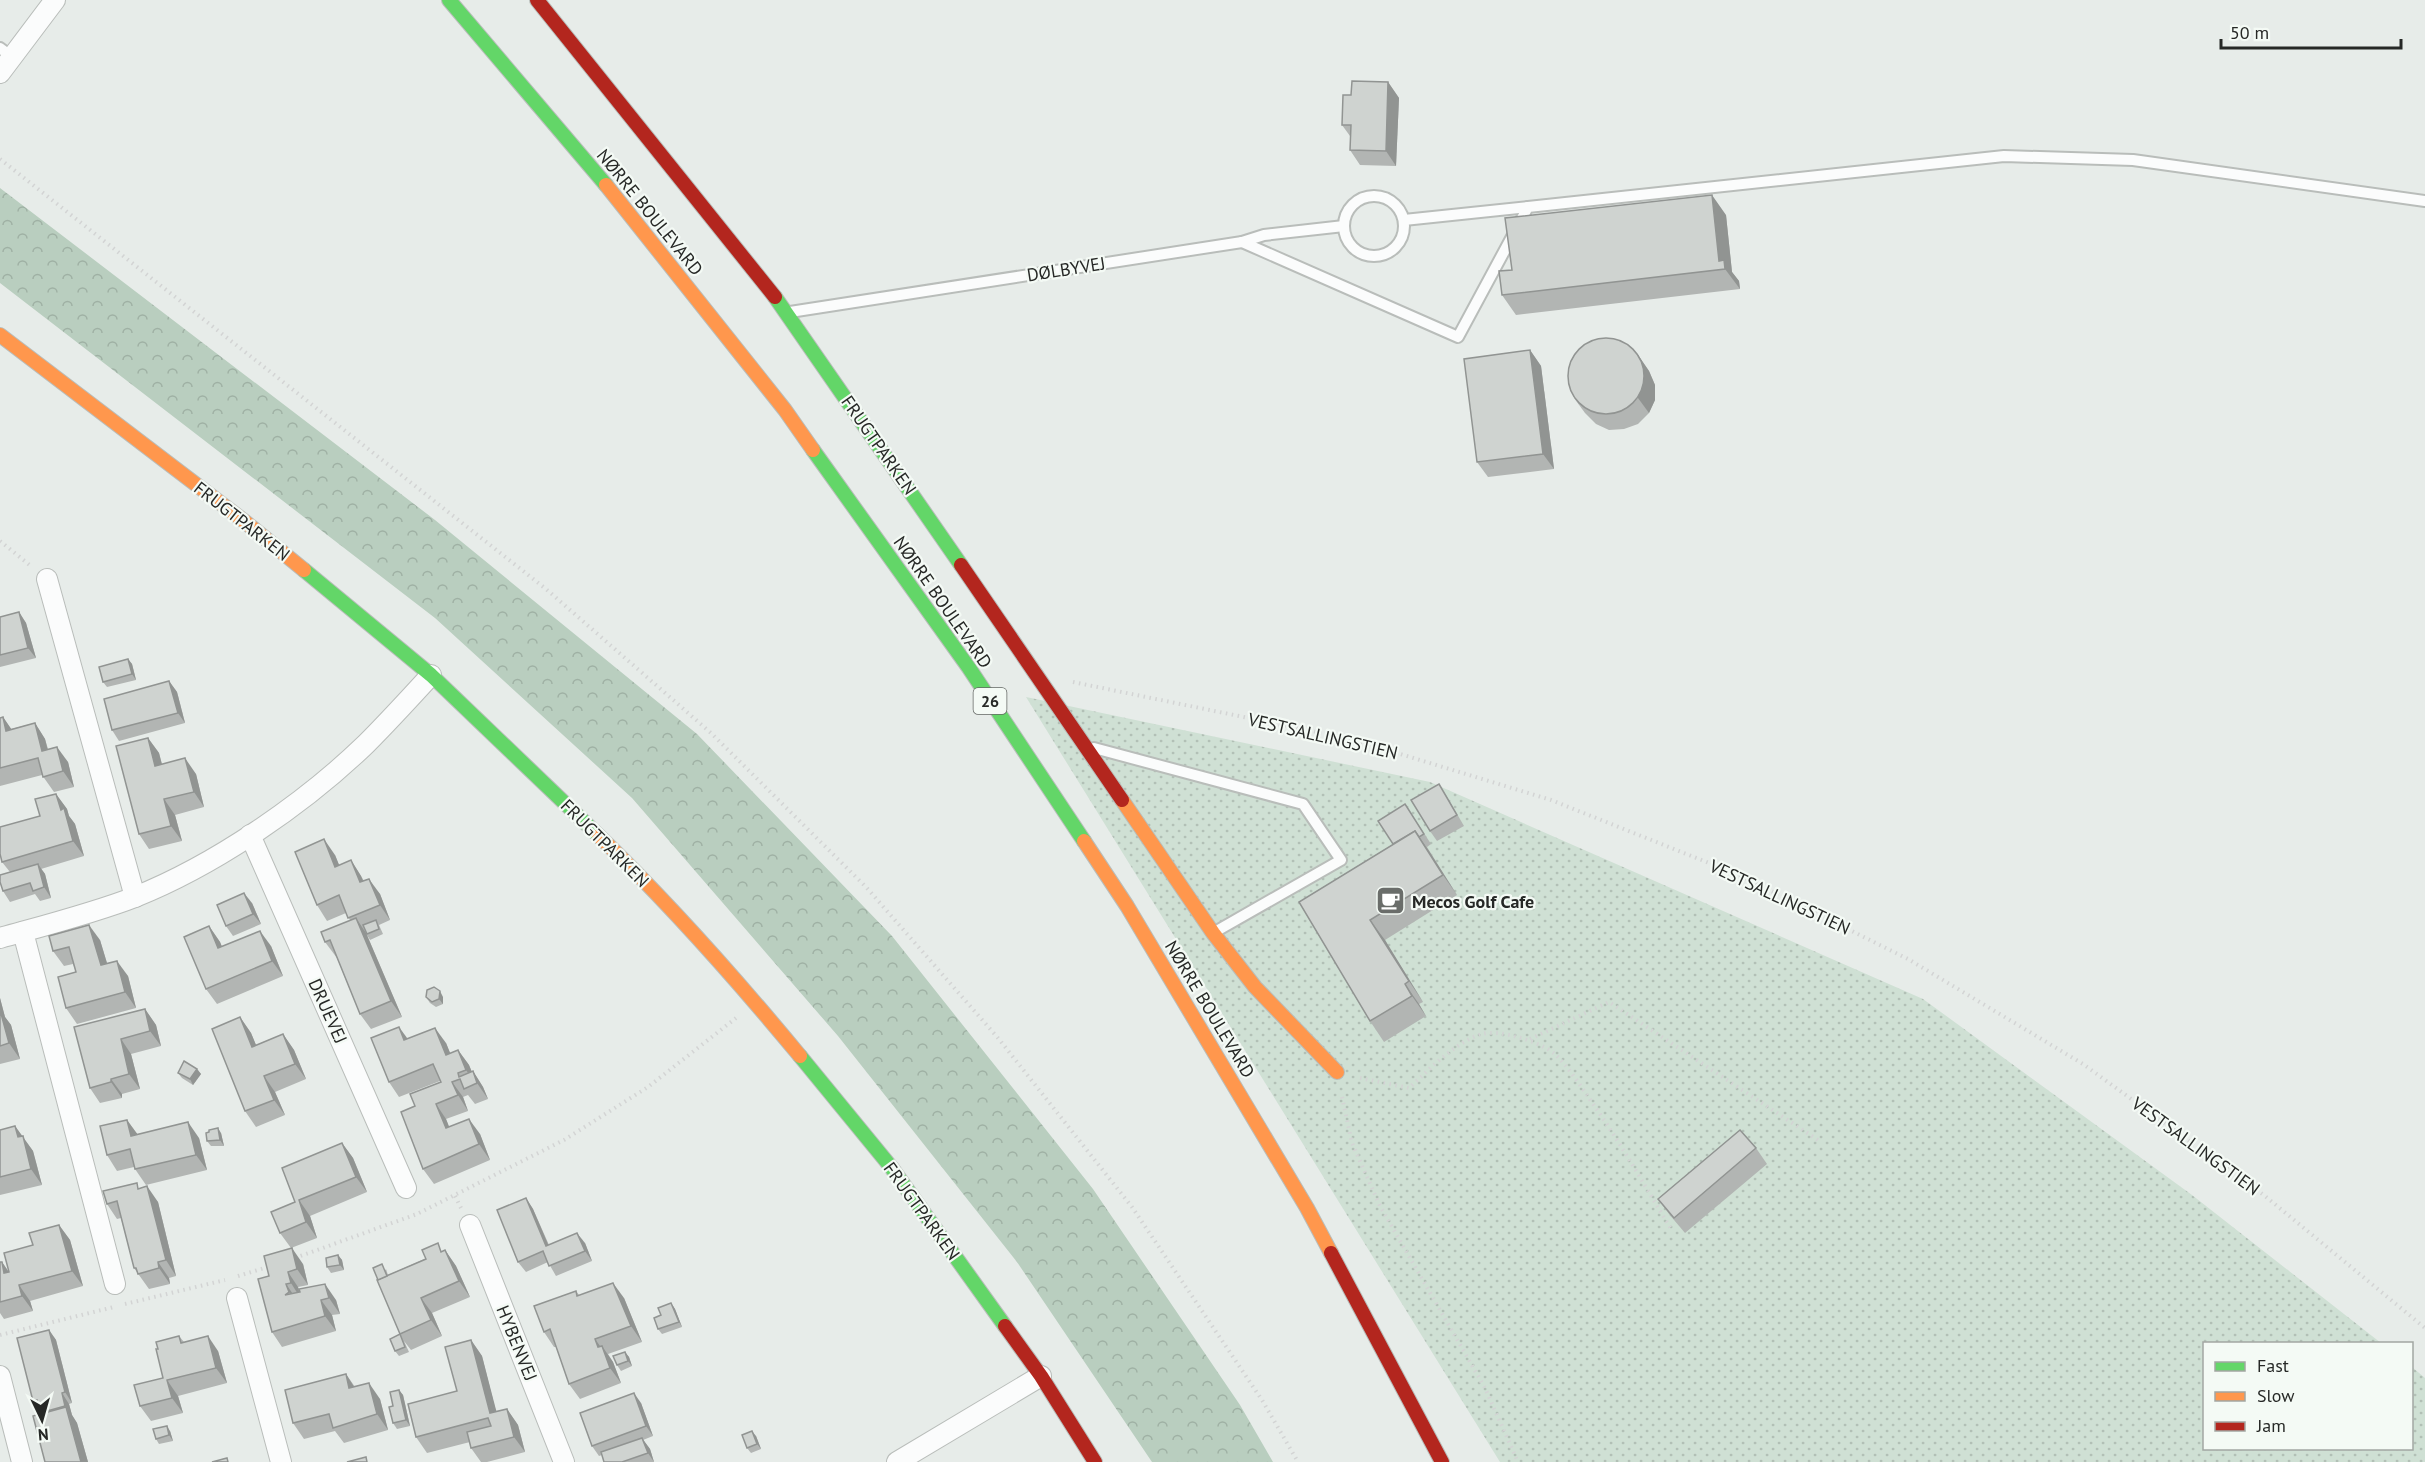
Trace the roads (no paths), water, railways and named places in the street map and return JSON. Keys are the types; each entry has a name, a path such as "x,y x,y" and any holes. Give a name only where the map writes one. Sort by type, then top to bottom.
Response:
{"main road":[{"name":"NØRRE BOULEVARD","path":"448,0 623,205 785,410 969,668 1127,906 1318,1228 1442,1462"},
{"name":"FRUGTPARKEN","path":"537,0 787,312 1213,933 1255,987 1336,1072"},
{"name":"FRUGTPARKEN","path":"0,335 244,521 431,675 624,860 756,1002 891,1167 1041,1376 1095,1462"}],"street":[{"path":"0,74 6,53 55,0"},
{"path":"47,579 135,897"},
{"path":"0,938 135,897 195,868 250,835 312,790 365,744 431,675"},
{"name":"DRUEVEJ","path":"250,835 406,1188"},
{"path":"23,932 115,1284"},
{"name":"HYBENVEJ","path":"470,1225 564,1462"},
{"path":"237,1298 281,1462"},
{"path":"0,1376 22,1462"},
{"path":"897,1462 1041,1376"}],"lane":[{"path":"1404,220 2004,156 2133,160 2425,201"},
{"path":"1371,195 1386,198 1398,206 1404,220 1403,236 1393,250 1377,256 1361,253 1349,242 1344,226 1347,212 1352,206 1357,201 1371,195"},
{"path":"1242,242 1458,337 1528,207"},
{"name":"DØLBYVEJ","path":"787,312 1242,242 1264,235 1344,226"},
{"path":"1085,745 1303,804 1341,860 1213,933"}],"place":[{"name":"Mecos Golf Cafe","path":"1391,901"}]}
